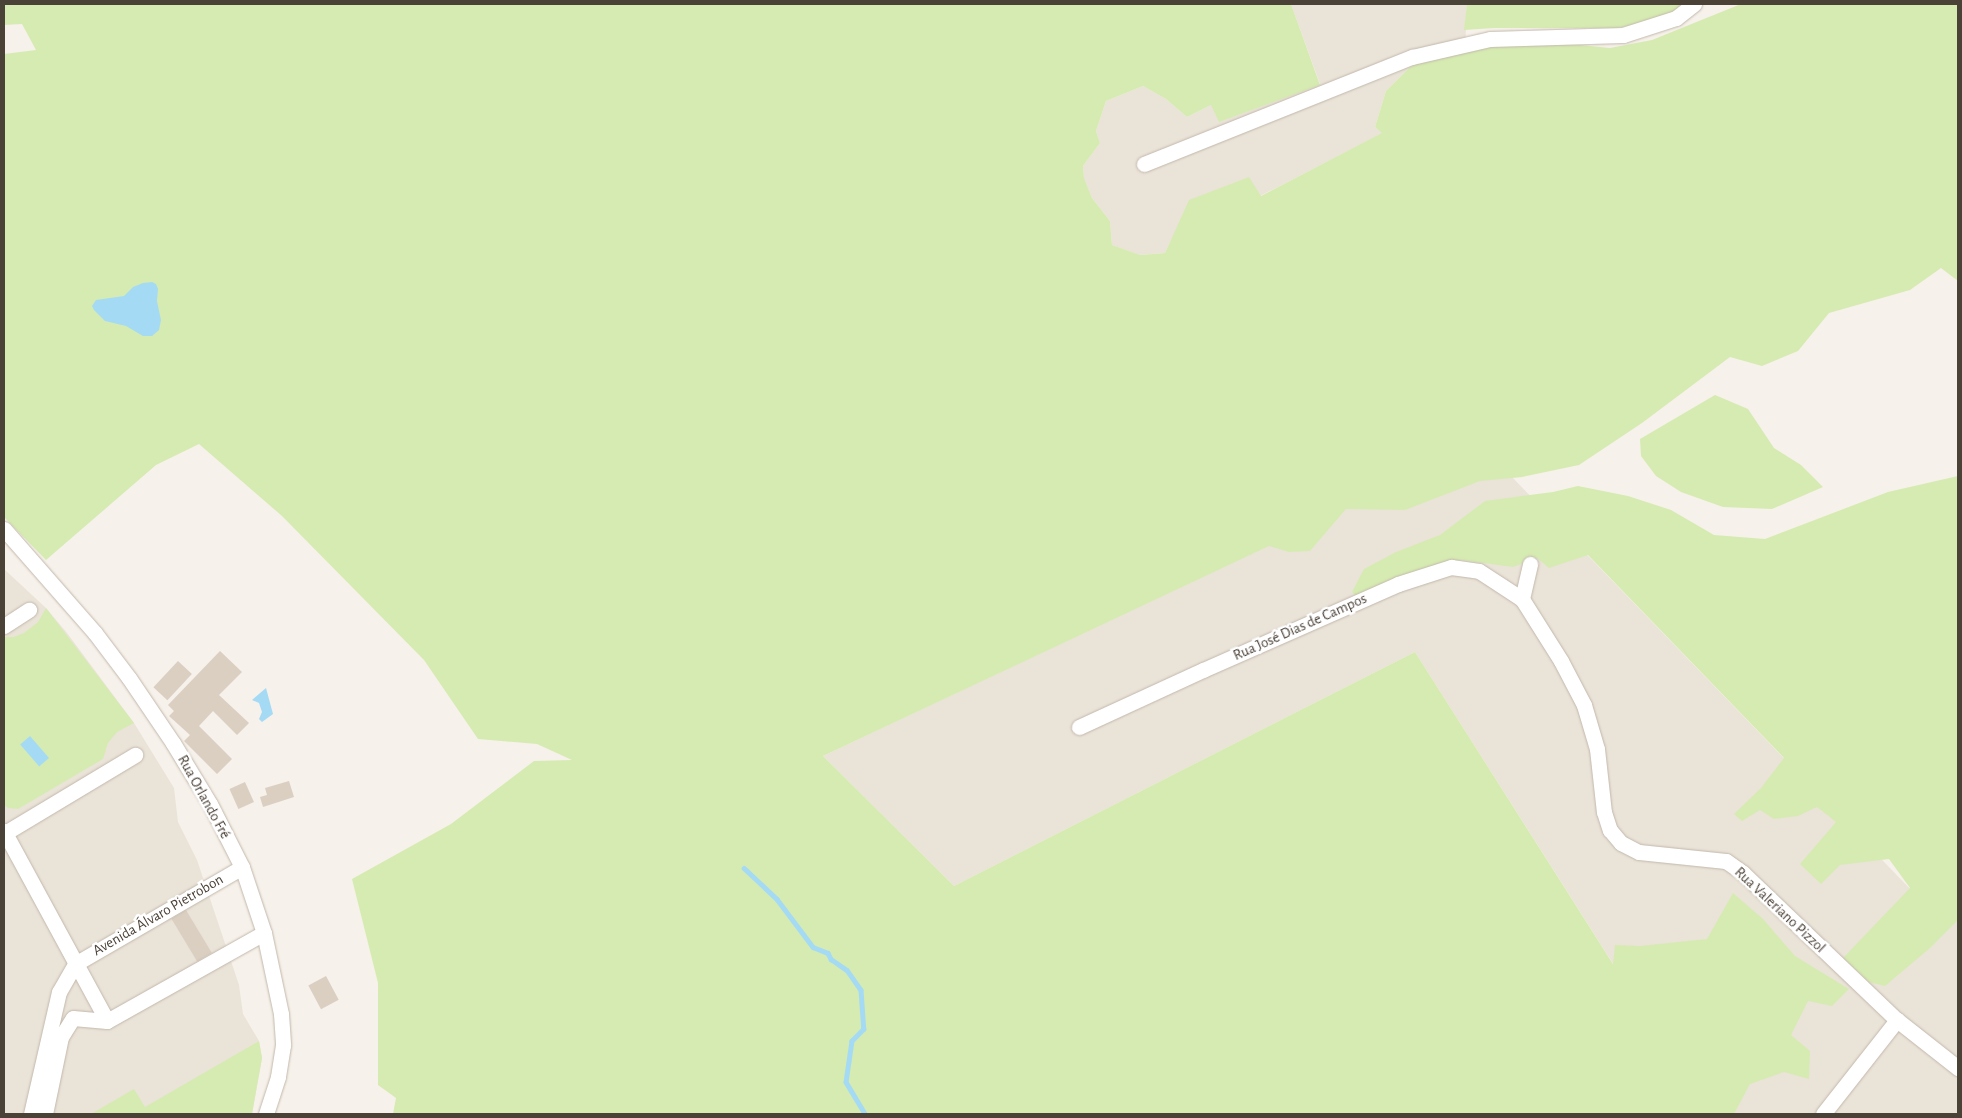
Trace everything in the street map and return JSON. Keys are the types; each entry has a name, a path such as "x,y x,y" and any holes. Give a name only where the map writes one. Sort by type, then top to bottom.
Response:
{"street":[{"path":"1144,164 1412,57 1490,39 1623,35 1676,18 1694,4"},
{"name":"Rua Orlando Fré","path":"4,529 95,632 129,678 206,796 242,867 264,934 276,984 283,1045 278,1077 266,1114"},
{"path":"1522,599 1530,564"},
{"name":"Rua José Dias de Campos","path":"1080,727 1211,666 1398,584 1452,567 1479,571 1522,599"},
{"name":"Rua Valeriano Pizzol","path":"1522,599 1561,661 1584,704 1597,749 1604,812 1610,830 1621,843 1639,852 1726,861 1743,873 1897,1020 1958,1068"},
{"path":"4,626 29,610"},
{"path":"107,1021 4,832 135,755"},
{"name":"Avenida Álvaro Pietrobon","path":"75,964 242,867"},
{"path":"45,1114 61,1038 73,1018 107,1021 264,934"},
{"path":"30,1110 59,992 75,964"},
{"path":"1823,1114 1897,1020"}],"shaded area":[{"path":"1291,4 1467,4 1465,51 1410,67 1386,91 1375,127 1383,133 1260,196 1190,200 1165,253 1139,255 1112,245 1110,221 1092,198 1084,179 1083,166 1100,143 1096,131 1106,101 1143,86 1166,99 1187,117 1211,105 1320,84"},
{"path":"1481,445 1945,925 1958,918 1958,1114 1657,1114 1692,1088 1415,652 954,886 823,756"},
{"path":"4,569 46,608 67,633 134,723 174,788 178,822 197,860 239,985 243,1014 259,1041 262,1058 252,1114 4,1114"}],"green space":[{"path":"4,4 1291,4 1320,85 1219,122 1211,105 1187,117 1166,99 1143,86 1106,101 1096,131 1100,143 1083,166 1084,178 1092,198 1110,221 1112,245 1140,255 1165,253 1189,200 1249,177 1261,196 1382,133 1375,127 1386,91 1410,67 1427,60 1482,47 1570,44 1610,48 1652,40 1741,4 1958,4 1958,281 1941,268 1910,290 1829,313 1798,351 1762,366 1730,357 1642,423 1579,465 1522,477 1480,481 1405,510 1346,509 1310,551 1289,552 1269,546 823,756 954,886 1415,652 1613,964 1615,945 1640,946 1707,939 1733,893 1763,919 1795,956 1849,989 1832,1006 1808,1001 1791,1035 1810,1051 1809,1079 1784,1072 1750,1084 1734,1114 393,1114 396,1098 378,1085 378,983 352,879 451,824 534,761 572,760 537,744 478,739 424,660 282,516 199,444 156,465 46,560 4,517 4,54 36,50 22,24 4,25"},
{"path":"1467,4 1684,4 1671,13 1645,23 1617,28 1494,28 1464,30"},
{"path":"1715,395 1748,409 1774,448 1801,465 1823,487 1772,509 1723,507 1681,492 1656,476 1641,456 1640,439"},
{"path":"1958,476 1958,920 1930,948 1885,986 1869,982 1843,958 1910,888 1889,859 1840,865 1821,884 1800,864 1836,822 1817,807 1798,816 1774,819 1760,810 1742,821 1734,814 1761,788 1784,758 1588,555 1549,568 1537,558 1513,567 1461,560 1356,596 1352,592 1364,569 1396,552 1440,535 1485,501 1553,492 1578,486 1628,496 1671,510 1714,535 1765,539 1888,492"},
{"path":"46,608 134,723 117,732 108,743 103,759 18,809 8,808 4,805 4,637 14,637 24,633 38,622"},
{"path":"259,1041 262,1058 252,1114 91,1114 134,1089 145,1107"}],"water":[{"path":"152,282 156,284 158,289 157,301 161,320 159,330 152,336 143,336 126,326 105,321 92,306 96,300 124,296 133,287"},
{"path":"266,688 273,714 262,722 259,719 262,712 259,703 252,700"},
{"path":"30,736 49,758 39,766 20,745"}],"building":[{"path":"220,651 242,672 219,695 249,723 237,735 213,711 199,726 232,759 217,774 184,741 190,735 169,716 174,711 168,705"},
{"path":"178,661 192,674 167,700 153,687"},
{"path":"289,781 294,797 263,807 260,797 267,795 265,788"},
{"path":"245,782 254,802 238,809 229,789"},
{"path":"186,910 212,953 197,962 171,919"},
{"path":"326,976 339,1000 321,1009 308,985"}],"waterway":[{"path":"744,868 777,899 813,947 828,953 831,959 847,970 861,990 864,1029 852,1041 846,1082 865,1114"}]}
